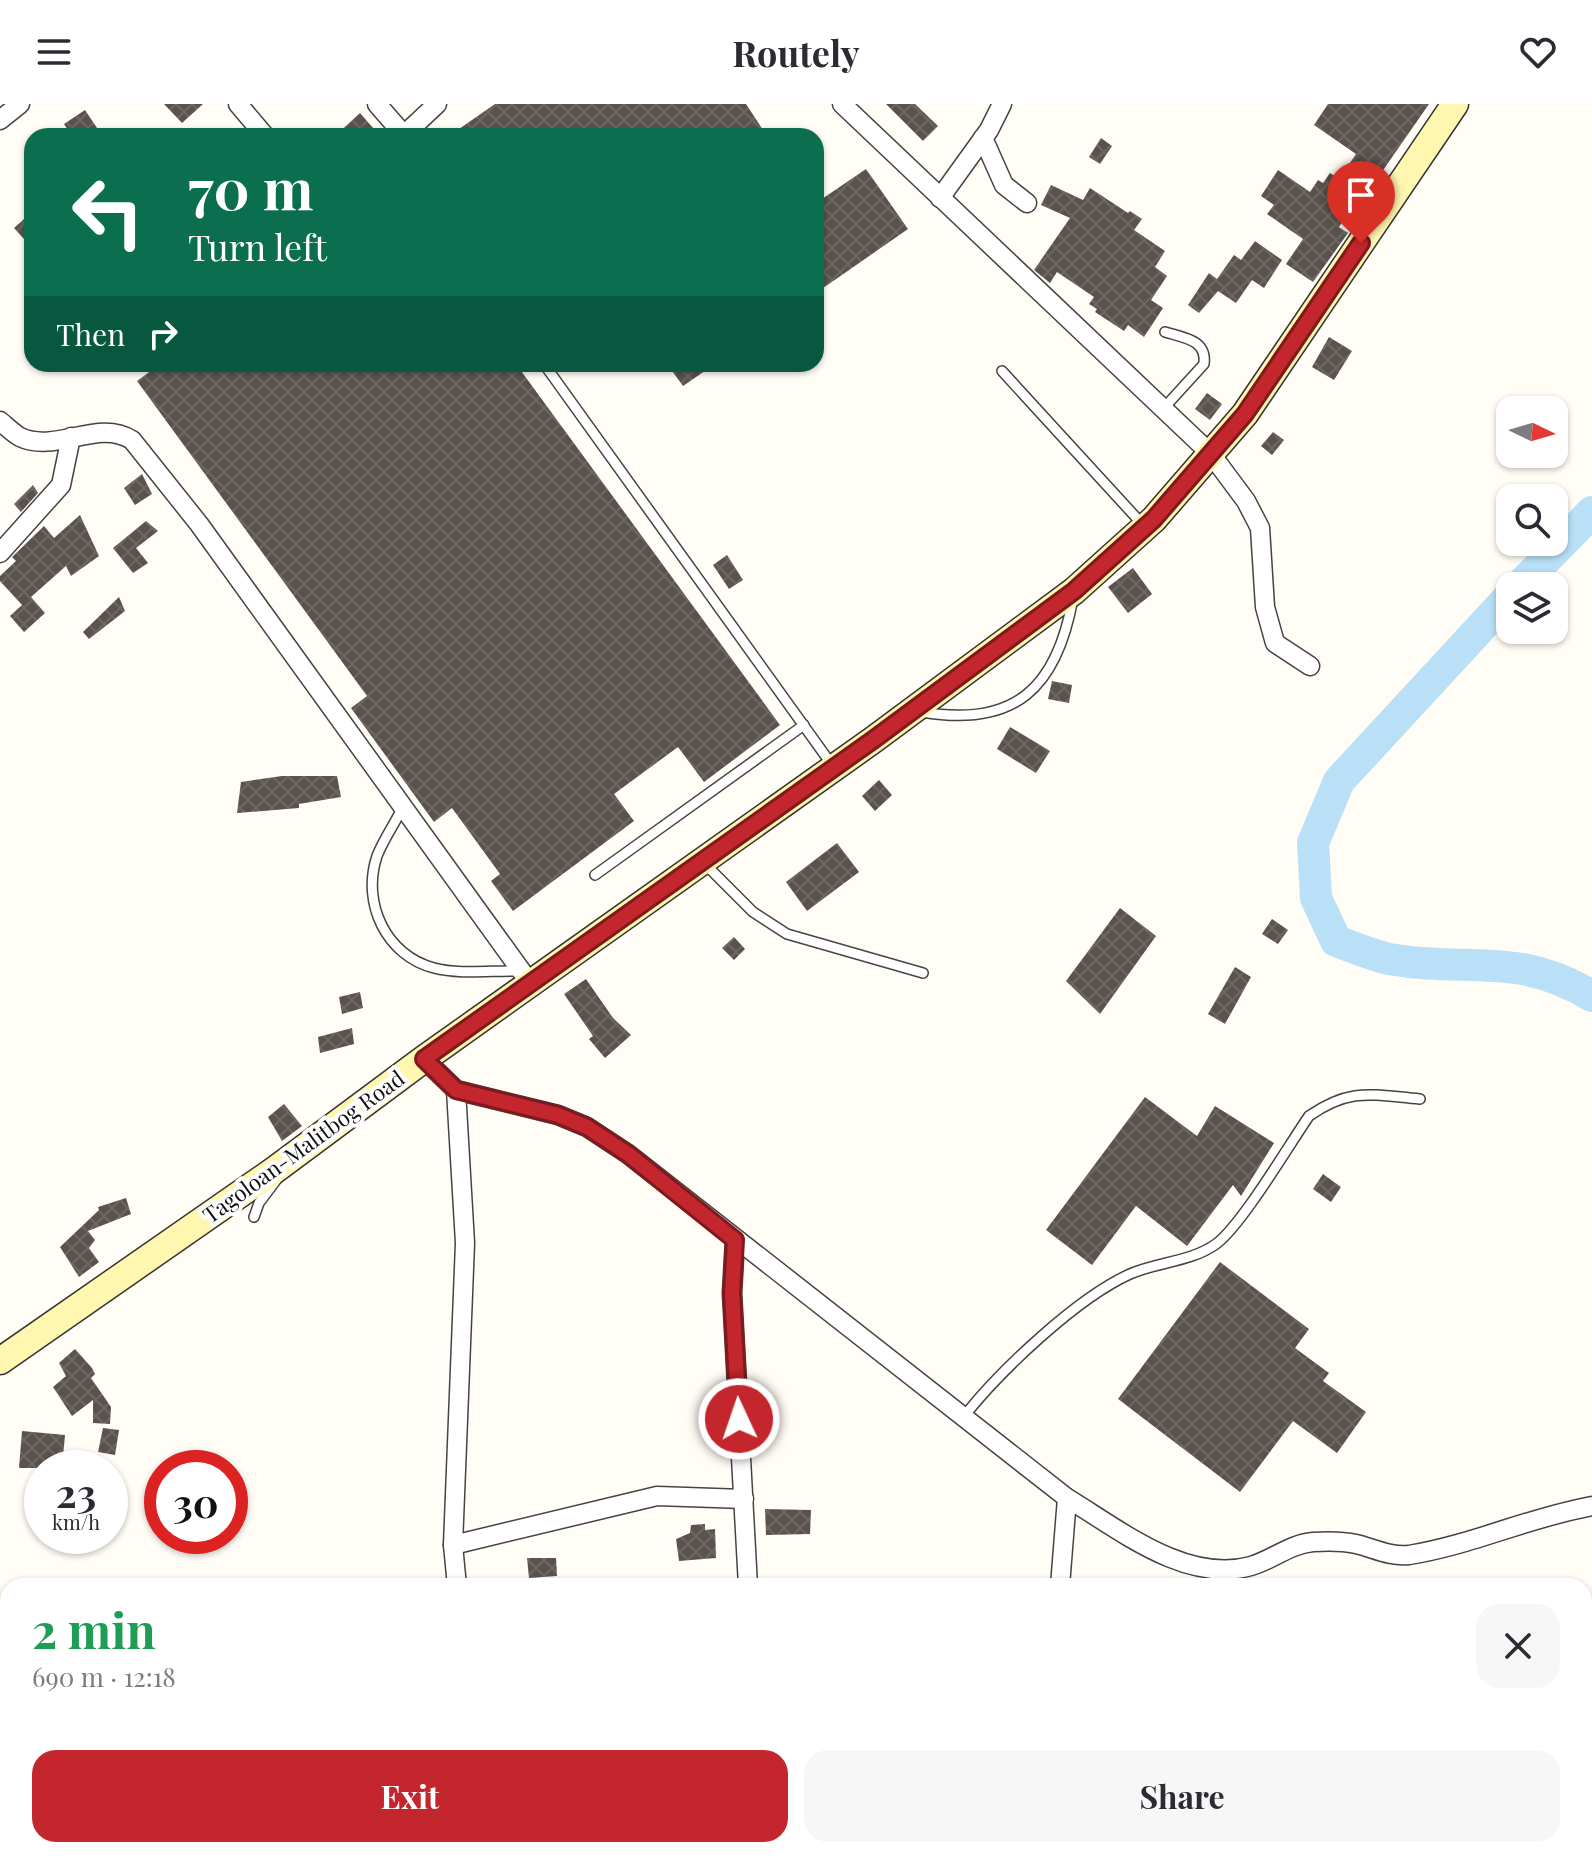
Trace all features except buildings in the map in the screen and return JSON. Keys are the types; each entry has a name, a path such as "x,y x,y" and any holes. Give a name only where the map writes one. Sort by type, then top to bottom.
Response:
{"main road":[{"name":"Tagoloan-Malitbog Road","path":"0,1361 276,1169 424,1059 526,977 703,861 1074,591 1145,527 1245,414 1455,104"}],"street":[{"path":"0,120 20,104"},
{"path":"238,104 258,128"},
{"path":"377,104 398,128"},
{"path":"411,128 437,104"},
{"path":"842,104 1211,454 1246,501 1260,528 1265,607 1275,643 1310,666"},
{"path":"940,198 983,138 1002,104"},
{"path":"983,138 1004,185 1027,203"},
{"path":"0,421 21,437 42,442 120,432 132,440 199,524 526,977"},
{"path":"0,553 61,485 71,437"},
{"path":"424,1059 456,1090 558,1115 587,1127 628,1154 735,1240 965,1415 1067,1498 1134,1539 1199,1569 1221,1571 1252,1566 1317,1542 1355,1544 1406,1555 1472,1541 1558,1512 1592,1506"},
{"path":"456,1090 465,1243 458,1358 453,1545 456,1578"},
{"path":"735,1240 732,1293 748,1578"},
{"path":"453,1545 657,1496 744,1499"},
{"path":"1061,1578 1067,1498"}],"lane":[{"path":"1163,409 1204,364 1206,355 1198,343 1165,332"},
{"path":"1002,371 1145,527"},
{"path":"550,372 834,768"},
{"path":"913,710 976,716 1007,708 1036,690 1056,660 1068,627 1074,591"},
{"path":"595,875 804,725"},
{"path":"403,807 377,857 372,894 384,935 411,960 438,969 526,977"},
{"path":"703,861 753,912 787,934 923,973"},
{"path":"965,1415 996,1377 1096,1292 1132,1273 1193,1255 1217,1244 1309,1116 1328,1103 1355,1093 1420,1099"},
{"path":"254,1217 259,1203 280,1177 276,1169"}],"waterway":[{"path":"1534,572 1592,512"},
{"path":"1496,611 1339,781 1313,843 1316,898 1336,941 1369,953 1417,963 1515,968 1565,982 1592,996"}],"route":[{"path":"739,1419 732,1293 735,1240 628,1154 587,1127 558,1115 456,1090 424,1059 873,740 1074,591 1154,519 1245,414 1361,243"}]}
